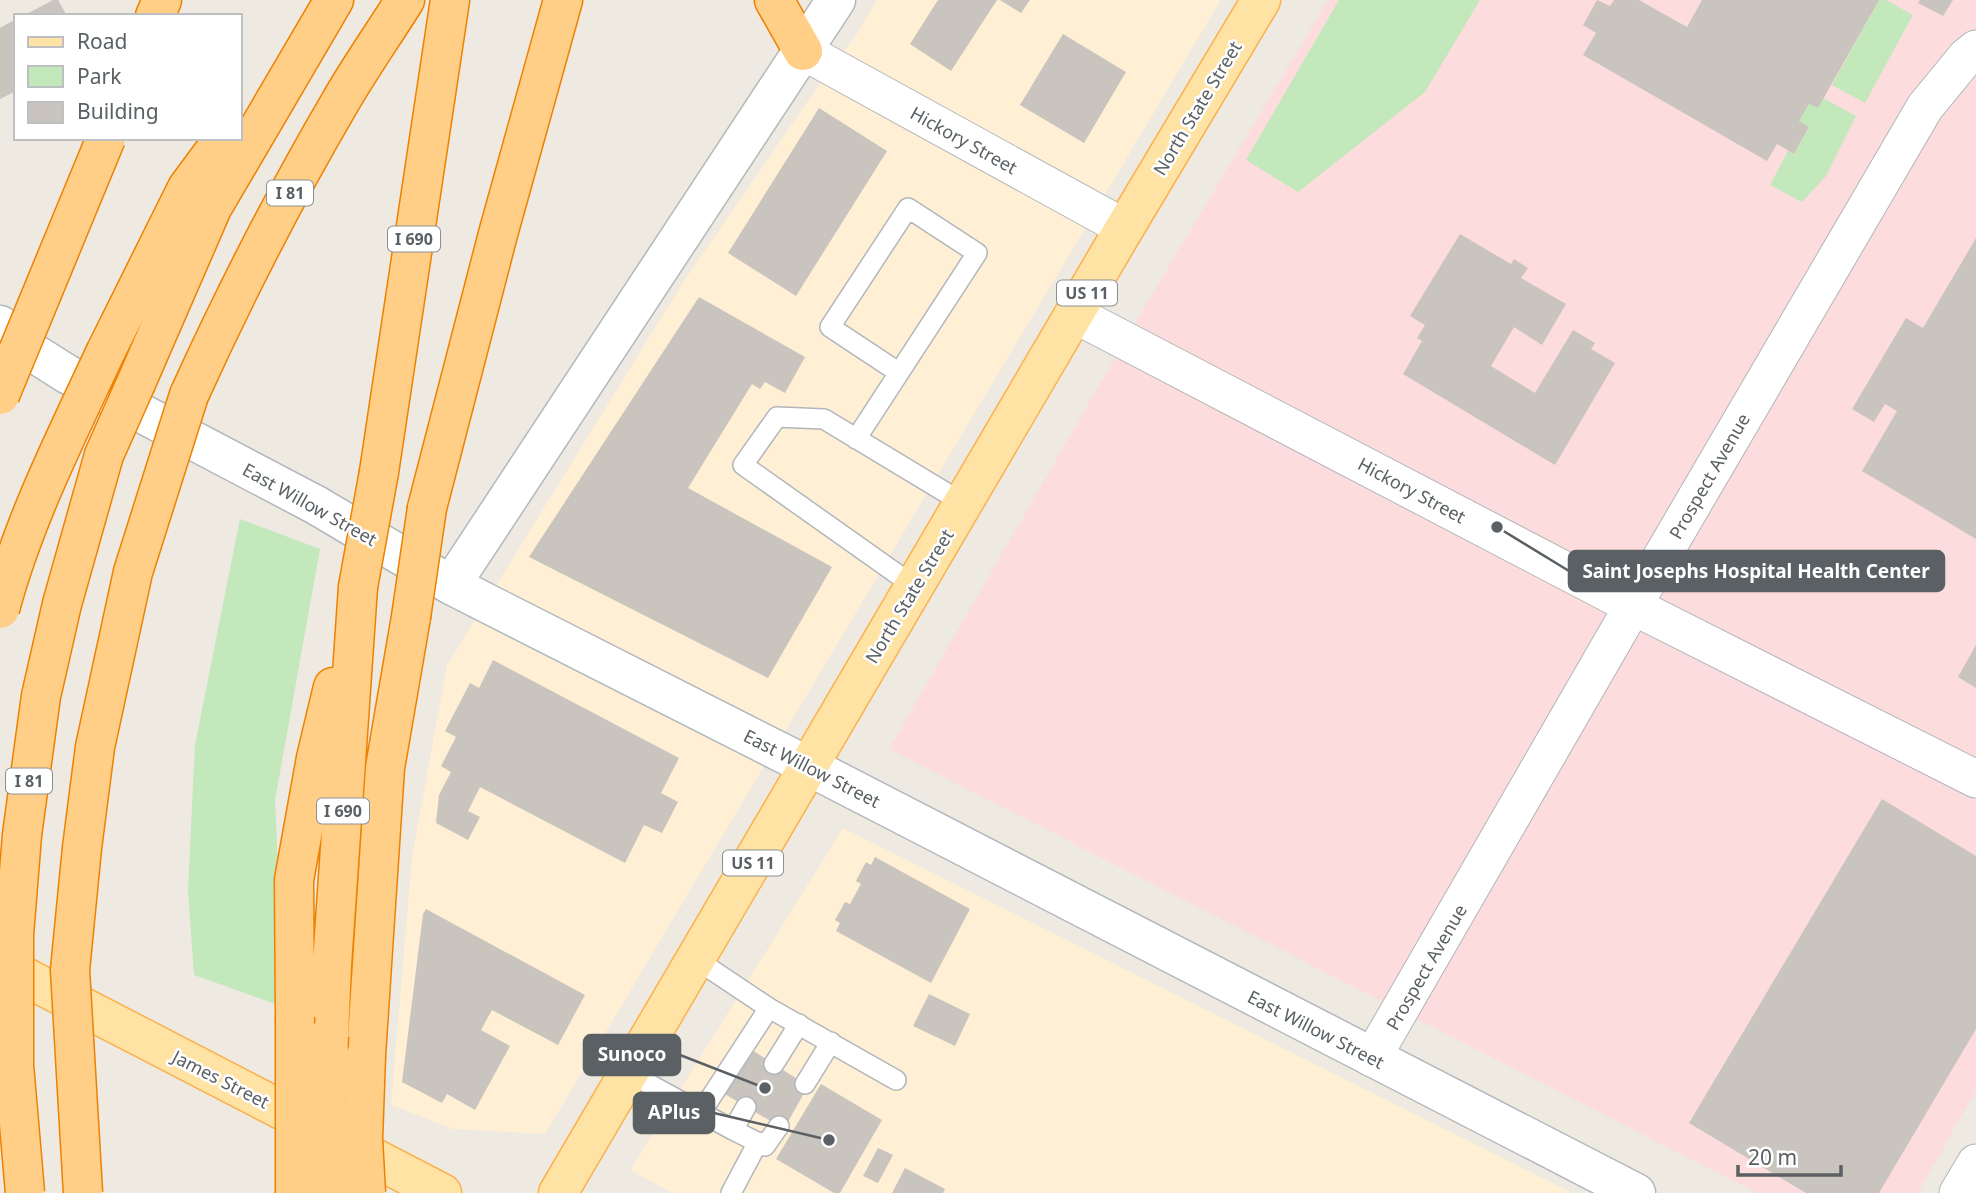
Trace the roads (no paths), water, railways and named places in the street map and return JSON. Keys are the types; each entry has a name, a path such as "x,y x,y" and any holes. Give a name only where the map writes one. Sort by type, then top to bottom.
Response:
{"highway":[{"name":"I 81","path":"25,1193 14,1065 14,935 22,835 41,696 62,604 104,456 212,208 334,0"},
{"name":"I 81","path":"83,1193 70,970 95,747 133,572 190,395 215,338 300,173 340,102 405,0"},
{"path":"366,1193 363,1139 366,1055 385,768 427,508 562,0"},
{"path":"774,0 803,51"},
{"name":"I 690","path":"330,1193 326,1107 331,965 358,587 379,472 449,3"},
{"path":"242,118 307,43"},
{"path":"0,395 105,140"},
{"path":"0,609 7,582 53,462 187,188 223,140"},
{"path":"295,1193 294,880 316,758 358,587"}],"main road":[{"name":"North State Street","path":"558,1193 1261,0"},
{"name":"James Street","path":"0,964 442,1193"}],"street":[{"path":"452,585 836,0"},
{"name":"Prospect Avenue","path":"1372,1058 1925,107 1966,57 1976,49"},
{"name":"Hickory Street","path":"803,51 1125,228"},
{"name":"Hickory Street","path":"1074,314 1633,606 1976,779"},
{"name":"East Willow Street","path":"0,325 29,350 67,374 316,505 452,585 1636,1193"},
{"path":"1958,1193 1976,1163"}],"lane":[{"path":"856,439 977,253 908,208 831,327 898,372"},
{"path":"914,586 743,465 777,417 824,419 963,503"},
{"path":"697,960 769,1008 896,1080"},
{"path":"702,1111 769,1008"},
{"path":"774,1064 799,1024"},
{"path":"805,1084 831,1042"},
{"path":"629,1073 765,1146 779,1126"},
{"path":"733,1130 746,1107"},
{"path":"731,1193 758,1142"}],"place":[{"name":"Saint Josephs Hospital Health Center","path":"1497,527"},
{"name":"Sunoco","path":"765,1088"},
{"name":"APlus","path":"829,1140"}]}
